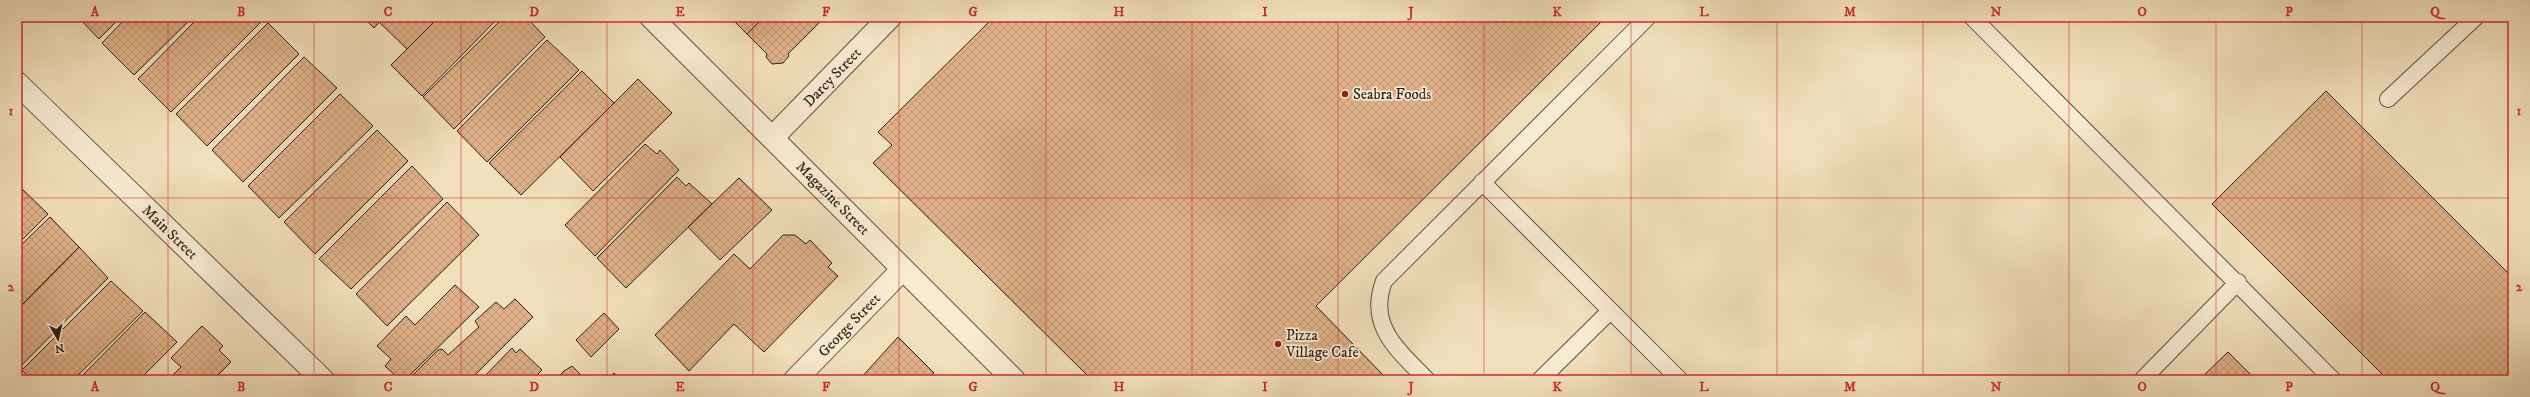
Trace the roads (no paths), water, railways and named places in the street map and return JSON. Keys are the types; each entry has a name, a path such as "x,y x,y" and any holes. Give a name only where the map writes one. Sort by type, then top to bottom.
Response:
{"street":[{"name":"Magazine Street","path":"652,17 1014,380"},
{"name":"Darcy Street","path":"773,137 890,17"},
{"name":"Main Street","path":"17,83 322,380"},
{"name":"George Street","path":"795,380 903,269"}],"lane":[{"path":"1426,380 1391,342 1379,314 1378,296 1384,281 1648,17"},
{"path":"1972,17 2238,282 2333,380"},
{"path":"2388,99 2476,17"},
{"path":"1482,182 1680,380"},
{"path":"2142,380 2238,282"},
{"path":"1540,380 1610,311"}],"place":[{"name":"Seabra Foods","path":"1345,94"},
{"name":"Pizza Village Cafe","path":"1278,344"}]}
